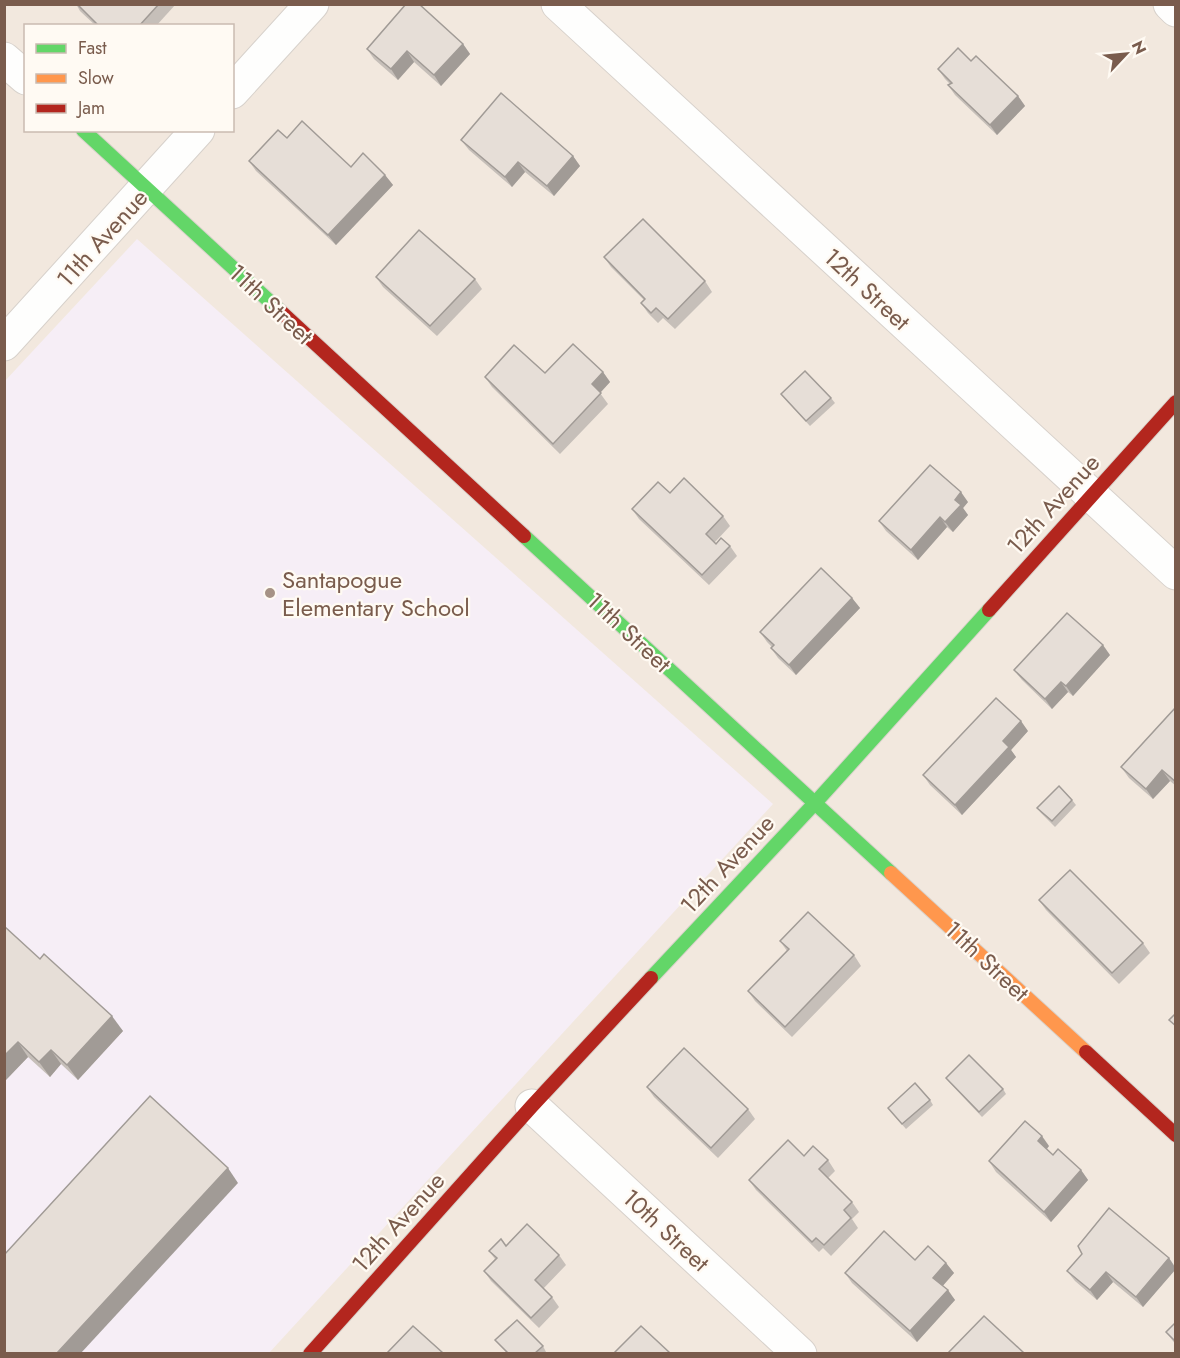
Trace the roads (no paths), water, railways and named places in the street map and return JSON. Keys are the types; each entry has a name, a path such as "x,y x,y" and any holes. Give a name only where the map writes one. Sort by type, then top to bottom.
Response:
{"street":[{"path":"234,90 312,4"},
{"name":"12th Street","path":"558,4 1176,573"},
{"path":"1170,4 1176,10"},
{"path":"4,59 24,76"},
{"name":"11th Street","path":"85,132 1176,1135"},
{"name":"11th Avenue","path":"4,344 196,132"},
{"name":"12th Avenue","path":"310,1353 532,1106 815,802 1176,402"},
{"name":"10th Street","path":"532,1106 800,1353"}],"place":[{"name":"Santapogue Elementary School","path":"270,593"}]}
